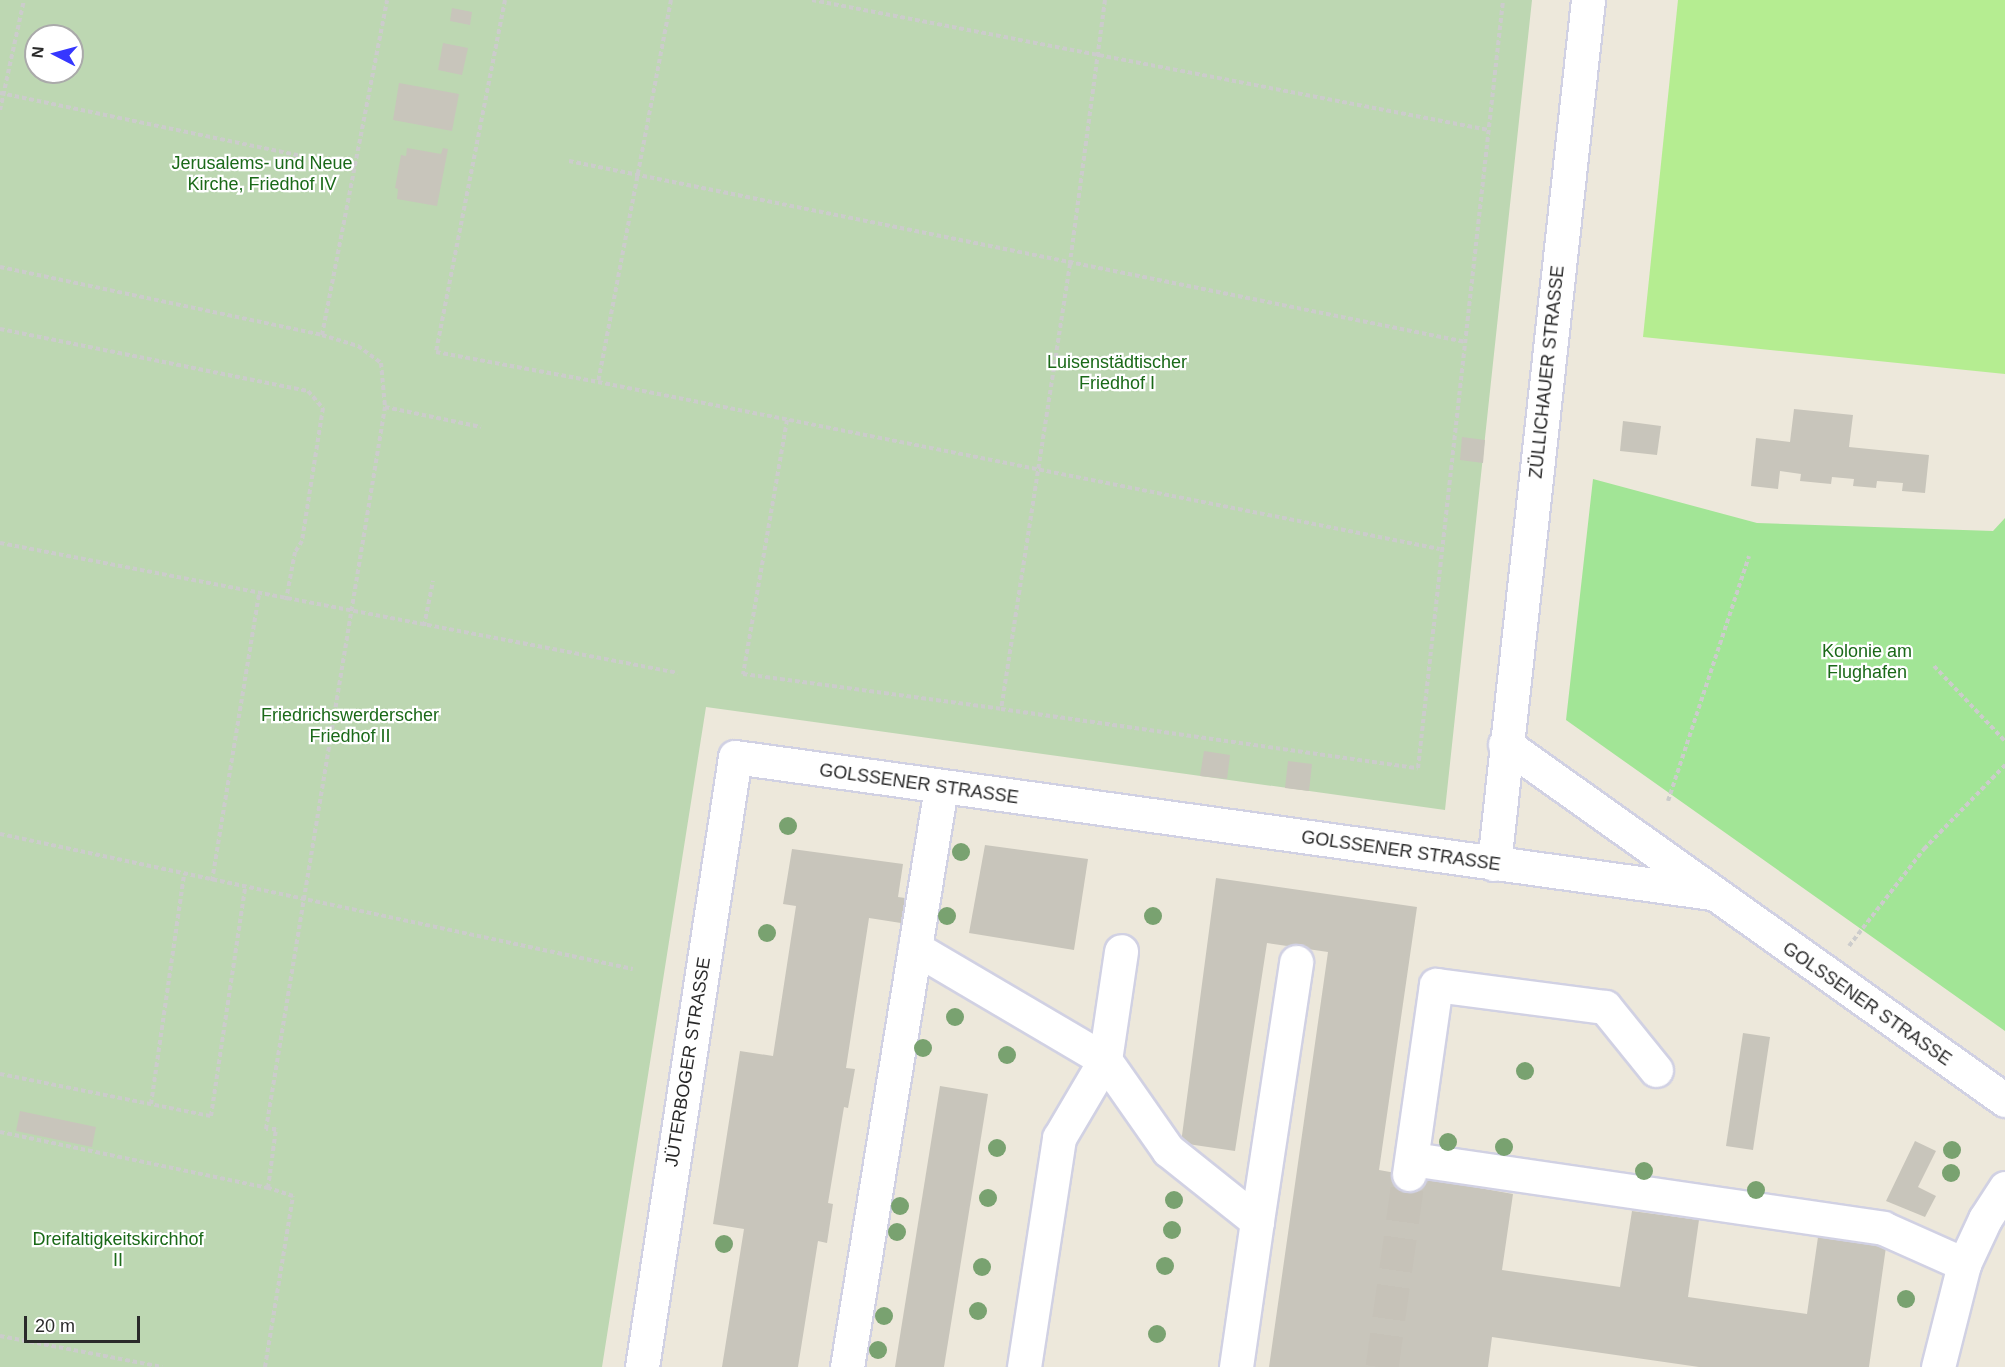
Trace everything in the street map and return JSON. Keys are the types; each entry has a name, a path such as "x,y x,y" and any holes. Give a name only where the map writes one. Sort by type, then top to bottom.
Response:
{"street":[{"name":"ZÜLLICHAUER STRASSE","path":"1494,864 1505,744 1588,0"},
{"path":"1505,744 1711,893"},
{"name":"GOLSSENER STRASSE","path":"735,757 1711,893 2005,1100"},
{"name":"JÜTERBOGER STRASSE","path":"642,1367 735,757"},
{"path":"847,1367 941,787"},
{"path":"915,948 1104,1060 1168,1150 1257,1221"},
{"path":"1024,1367 1059,1138 1104,1060 1121,951"},
{"path":"1236,1367 1296,962"},
{"path":"1656,1070 1605,1007 1436,985 1411,1167 1883,1228 1964,1264"},
{"path":"1938,1367 1964,1264 1985,1219 2005,1188"}],"path":[{"path":"0,110 24,0"},
{"path":"322,335 387,0"},
{"path":"505,0 436,352 598,382 1440,550"},
{"path":"598,382 671,0"},
{"path":"812,0 1489,130"},
{"path":"1001,710 1036,471 1070,264 1105,0"},
{"path":"787,420 743,674 1418,768 1440,550 1466,342 1503,0"},
{"path":"2,93 355,167"},
{"path":"569,160 637,177 1466,342"},
{"path":"0,267 322,335 358,346 381,363 385,407 302,900 266,1130 276,1128 268,1188"},
{"path":"0,328 308,391 323,408 302,542 295,552 286,600"},
{"path":"385,407 481,427"},
{"path":"0,543 286,600 678,673"},
{"path":"1668,801 1749,556"},
{"path":"424,626 433,581"},
{"path":"212,881 259,594"},
{"path":"1935,666 2005,741"},
{"path":"1826,975 1924,849 2005,765"},
{"path":"0,834 633,969"},
{"path":"151,1104 184,875"},
{"path":"0,1074 211,1116 245,888"},
{"path":"0,1132 268,1188 292,1196 265,1367"},
{"path":"0,1336 162,1367"}],"green space":[{"path":"0,0 1532,0 1445,810 706,707 602,1367 0,1367"},
{"path":"1678,0 2005,0 2005,374 1643,337"},
{"name":"Kolonie am Flughafen","path":"1593,479 1757,523 1993,531 2005,518 2005,1031 1566,720"}],"building":[{"path":"452,8 472,12 470,25 450,21"},
{"path":"443,43 468,48 462,75 438,70"},
{"path":"399,83 459,94 452,131 393,120"},
{"path":"407,148 441,154 443,148 448,149 437,206 397,199 398,189 395,188 401,155 406,156"},
{"path":"1794,409 1853,415 1849,447 1929,455 1925,493 1902,491 1903,483 1877,481 1876,488 1853,486 1854,479 1832,477 1831,484 1800,481 1801,474 1780,471 1778,489 1751,486 1756,438 1790,442"},
{"path":"1623,421 1661,426 1657,455 1620,451"},
{"path":"1462,437 1485,440 1483,463 1460,460"},
{"path":"1204,751 1230,755 1227,779 1200,776"},
{"path":"1288,761 1312,764 1309,791 1285,788"},
{"path":"985,845 1088,859 1074,950 969,933"},
{"path":"792,849 903,864 898,897 905,898 901,923 869,918 846,1068 855,1069 848,1108 844,1107 828,1203 833,1204 827,1243 818,1241 798,1367 722,1367 744,1229 713,1224 740,1051 773,1056 796,906 783,904"},
{"path":"1216,878 1417,907 1379,1170 1513,1194 1502,1270 1620,1287 1632,1211 1699,1220 1688,1297 1807,1314 1818,1237 1886,1247 1869,1367 1699,1367 1492,1337 1488,1367 1269,1367 1328,952 1267,943 1235,1151 1181,1143"},
{"path":"1743,1033 1770,1037 1753,1150 1726,1146"},
{"path":"940,1086 988,1094 944,1367 895,1367"},
{"path":"20,1111 96,1127 92,1147 16,1131"},
{"path":"1915,1141 1936,1151 1918,1187 1936,1196 1925,1217 1886,1201"}],"tunnel":[{"path":"1382,1367 1409,1174"}],"park label":[{"name":"Jerusalems- und Neue Kirche, Friedhof IV","path":"262,174"},
{"name":"Luisenstädtischer Friedhof I","path":"1117,373"},
{"name":"Friedrichswerderscher Friedhof II","path":"350,726"},
{"name":"Dreifaltigkeitskirchhof II","path":"118,1250"}]}
